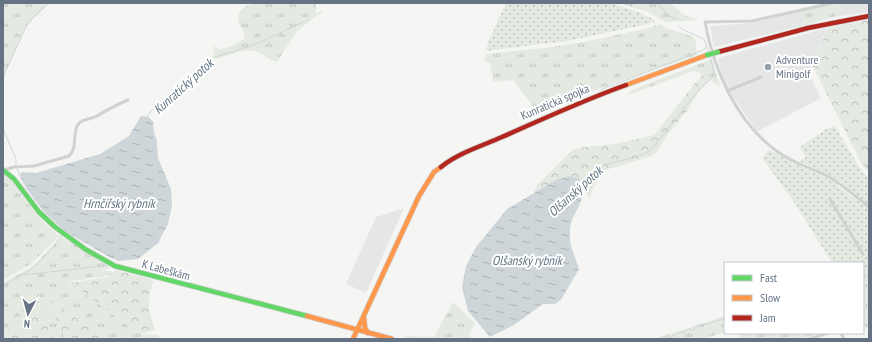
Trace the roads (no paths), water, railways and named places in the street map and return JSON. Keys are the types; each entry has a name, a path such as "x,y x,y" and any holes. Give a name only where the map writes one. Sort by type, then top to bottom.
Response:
{"main road":[{"name":"Kunratická spojka","path":"353,339 419,196 430,177 444,164 571,106 632,81 707,55 808,28 869,16"},
{"name":"K Labeškám","path":"4,170 12,177 32,204 49,222 92,253 115,266 392,339"},
{"path":"364,317 365,328 368,333"},
{"path":"345,327 351,331 353,339"}],"street":[{"path":"833,3 752,21 706,22 717,68 727,91 751,126 767,144 777,151 832,179 869,207"},
{"path":"727,91 761,76"},
{"path":"4,170 14,167 34,166 70,156 74,150 77,128 79,124 128,100"},
{"path":"830,199 863,254"},
{"path":"809,339 825,334"}],"water":[{"name":"Hrnčířský rybník","path":"141,116 148,117 153,121 154,133 157,141 158,158 171,189 172,205 168,224 158,243 138,259 119,261 109,257 65,231 44,212 26,188 20,177 21,172 36,173 100,154 129,136"},
{"name":"Olšanský rybník","path":"569,176 578,178 583,188 582,199 572,220 570,230 570,239 573,252 579,269 561,300 555,304 543,304 514,325 490,337 468,311 462,287 466,266 476,247 507,209 556,180"}],"waterway":[{"path":"3,77 29,22 48,3"},
{"name":"Olšanský potok","path":"657,3 669,16 677,19"},
{"name":"Kunratický potok","path":"147,117 151,111 212,58 254,45 308,20"},
{"name":"Olšanský potok","path":"679,26 682,29 704,39 709,53"},
{"path":"600,90 701,51 707,47"},
{"name":"Olšanský potok","path":"583,183 598,169 605,165 642,155 652,149 698,91 712,78 714,72 710,56"},
{"path":"3,129 16,159 16,165"},
{"path":"17,168 20,176"},
{"name":"Kunratický potok","path":"3,285 29,271 42,259 61,236"},
{"path":"23,275 110,265"},
{"path":"864,276 869,275"},
{"path":"658,339 671,338 679,332 684,333 689,329 693,330 696,326 700,327 705,324 710,324 712,322 724,319"}],"place":[{"name":"Adventure Minigolf","path":"768,67"}]}
